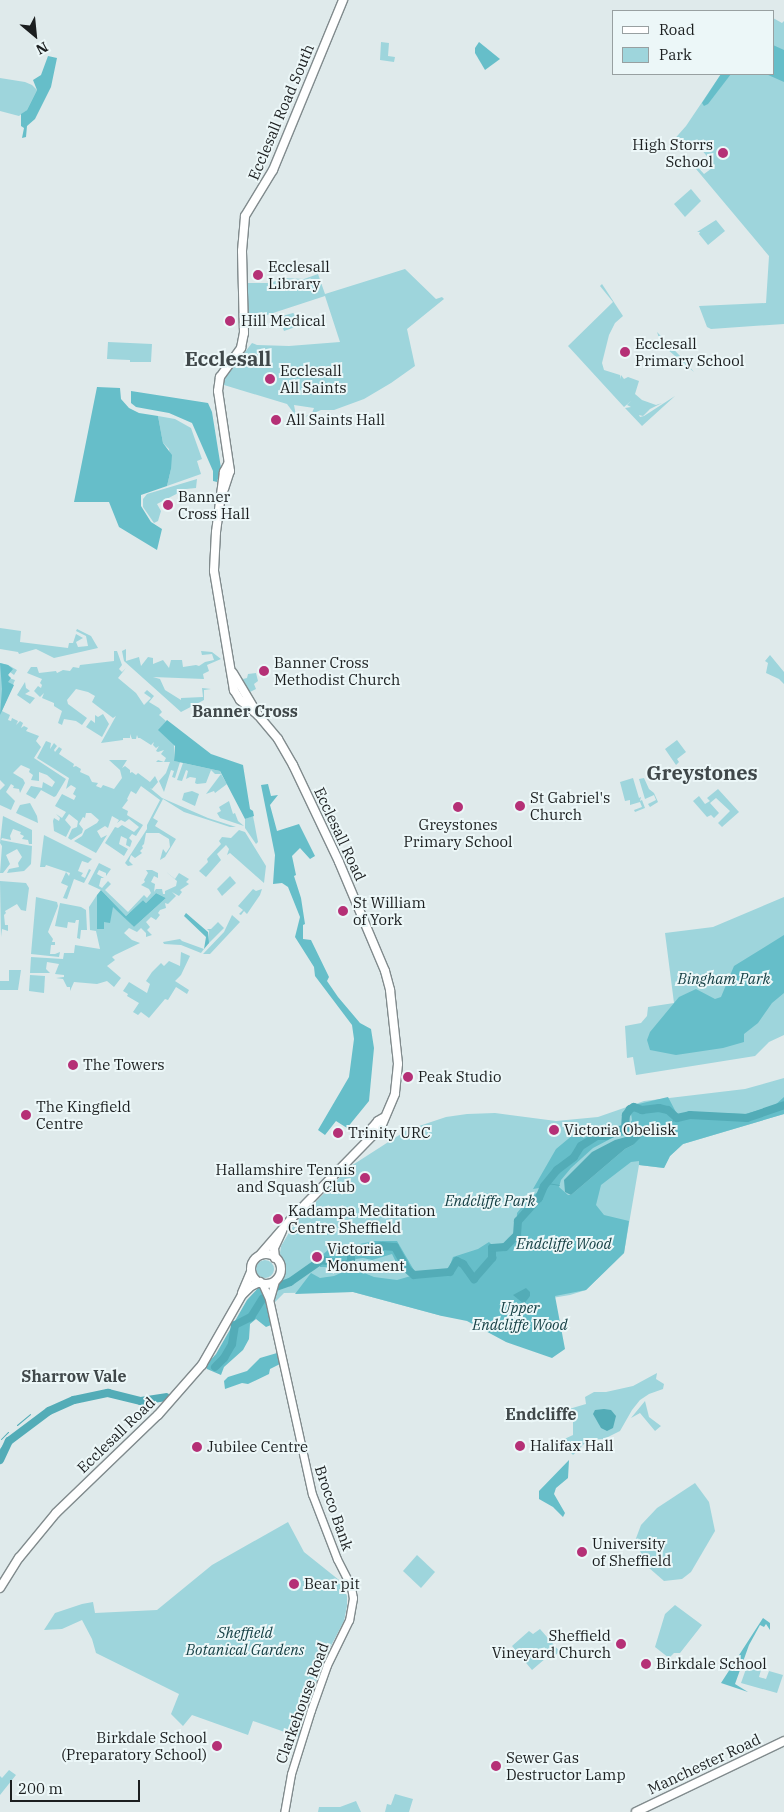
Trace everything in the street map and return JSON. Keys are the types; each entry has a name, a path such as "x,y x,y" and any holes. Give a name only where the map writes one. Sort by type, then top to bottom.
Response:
{"main road":[{"name":"Ecclesall Road South","path":"234,690 233,673 213,564 224,489 224,472 228,464 218,391 220,377 240,348 244,333 242,257 246,216 273,170 343,0"},
{"name":"Ecclesall Road","path":"233,673 258,715 278,739 337,857 388,978 397,1048 398,1074 393,1100 383,1118 381,1127 260,1255"},
{"name":"Ecclesall Road","path":"234,690 240,700 258,715"},
{"name":"Ecclesall Road","path":"275,1258 274,1248 282,1231"},
{"path":"269,1254 275,1258 280,1268 275,1280 261,1283 251,1272 252,1262 260,1255 269,1254"},
{"name":"Ecclesall Road","path":"0,1588 19,1558 56,1514 158,1415 202,1365 242,1295 251,1272"},
{"name":"Brocco Bank","path":"270,1299 275,1280"},
{"name":"Ecclesall Road","path":"242,1295 251,1286 261,1283"},
{"name":"Brocco Bank","path":"261,1283 270,1299 308,1480 327,1535 351,1587 353,1606"},
{"name":"Clarkehouse Road","path":"284,1812 291,1774 311,1710 327,1665 349,1620 353,1606"},
{"name":"Manchester Road","path":"636,1812 784,1741"}],"green space":[{"path":"774,19 782,23 784,21 784,324 711,329 707,327 699,306 766,303 769,256 691,163 693,162 704,174 715,166 696,143 689,143 687,147 671,143 686,126 720,75 774,75"},
{"path":"381,42 389,43 388,56 395,57 394,62 380,60"},
{"path":"479,42 500,59 485,70 475,53 475,48"},
{"path":"774,45 784,50 784,82 768,75 774,75"},
{"path":"48,56 57,58 51,87 35,119 27,126 26,137 22,138 24,128 21,126 21,114 27,110 37,90 33,80 41,75"},
{"path":"720,75 730,75 708,104 704,106 702,103"},
{"path":"0,78 25,82 37,90 27,110 19,116 0,111"},
{"path":"691,189 701,201 685,217 674,204"},
{"path":"716,220 725,231 708,245 699,234 700,232 697,232"},
{"path":"405,269 436,299 442,297 444,299 407,329 415,366 391,383 364,399 334,410 321,410 298,420 312,413 314,408 294,405 296,416 287,404 224,385 224,379 252,343 257,345 289,346 340,342 325,296 249,321 246,283 270,283 284,278 304,279 318,274 325,294"},
{"path":"602,284 623,316 615,323 609,335 602,363 604,370 620,375 620,379 621,375 624,379 628,377 639,381 635,394 642,400 656,405 662,403 650,409 643,416 639,415 640,417 644,416 675,396 642,426 625,408 631,407 627,405 631,401 624,407 568,346 613,302 600,286"},
{"path":"293,313 298,316 289,318 287,323 293,326 299,319 301,325 284,331 279,317"},
{"path":"657,332 682,358 694,372 661,344"},
{"path":"108,342 152,344 151,362 107,359"},
{"path":"97,387 120,388 121,399 129,408 139,413 158,416 163,443 172,455 171,469 167,486 141,495 141,506 151,522 162,529 157,550 119,527 109,502 74,502"},
{"path":"131,391 208,403 212,412 221,468 217,482 213,481 213,471 192,423 169,413 136,407 131,403"},
{"path":"158,416 175,419 191,428 202,459 197,461 201,474 167,486 171,469 169,449 163,443"},
{"path":"197,479 196,488 186,489 157,504 161,511 158,521 154,523 143,507 143,499 147,494"},
{"path":"0,628 21,631 20,642 68,648 69,643 73,643 76,634 83,638 76,642 78,647 88,646 86,636 76,631 77,629 91,636 98,648 54,658 36,649 19,654 18,652 0,649"},
{"path":"126,649 126,661 139,657 141,666 148,657 153,658 153,664 163,660 169,668 171,660 182,660 183,667 199,666 214,660 212,654 202,655 201,651 212,652 221,659 207,665 209,671 203,674 204,679 153,677 160,679 165,690 181,700 181,698 203,697 202,688 211,689 204,690 204,700 181,712 124,661 122,651"},
{"path":"114,651 117,651 122,665 119,669 122,672 126,668 118,678 136,693 144,705 151,698 144,693 147,690 154,696 149,702 159,708 162,712 159,715 166,721 159,730 174,744 174,761 180,762 175,778 172,777 174,771 171,770 164,792 159,781 166,773 170,762 164,762 166,758 161,754 164,750 158,752 156,751 159,746 156,748 153,745 154,742 151,745 138,738 137,735 136,739 132,739 130,734 130,738 101,743 116,716 113,718 92,702 95,696 88,692 76,689 67,700 68,704 87,718 82,725 76,721 64,719 62,725 58,723 62,711 54,706 54,703 42,698 44,693 40,697 34,691 38,686 41,688 42,685 40,683 42,679 27,673 31,667 37,667 39,673 56,671 57,673 63,670 70,671 73,667 79,668 80,665 114,661"},
{"path":"770,655 784,672 784,684 779,679 766,673 768,663 765,661"},
{"path":"0,663 17,670 14,675 10,672 8,674 9,678 15,680 2,711 10,715 8,720 11,721 12,718 18,721 16,725 20,721 23,723 21,728 24,726 28,728 26,731 39,736 36,741 41,747 34,758 66,779 56,796 54,797 41,790 35,799 26,794 31,786 42,788 43,782 52,787 55,782 47,775 39,772 39,781 31,780 33,775 29,772 30,769 21,765 13,773 23,779 25,783 20,793 19,789 13,788 14,786 11,784 6,792 15,801 11,810 0,805 0,790 5,785 0,780"},
{"path":"0,663 8,665 13,669 8,675 11,678 8,682 14,685 0,715 2,689"},
{"path":"256,673 258,681 254,684 256,689 248,693 240,676 243,679 247,678 248,674"},
{"path":"25,682 26,688 30,691 25,694 35,698 30,704 17,695"},
{"path":"103,714 109,724 102,737 86,727 91,720 95,723 95,715 98,717"},
{"path":"167,720 211,754 243,765 250,809 253,811 254,816 245,819 220,771 174,761 175,746 158,730"},
{"path":"677,740 686,752 677,759 679,762 676,765 665,749"},
{"path":"46,741 51,743 50,749 54,743 57,746 54,750 55,752 59,747 62,749 59,754 74,764 73,767 76,766 81,769 80,772 89,776 92,782 98,783 96,786 101,788 103,785 114,789 122,778 120,770 109,760 127,760 122,768 125,766 130,770 130,773 132,772 136,775 138,773 150,782 155,776 158,782 152,789 150,788 162,798 208,818 236,827 230,827 184,812 163,799 153,818 158,821 155,826 176,839 165,857 160,860 163,849 166,853 170,847 169,839 159,833 146,833 143,848 140,851 142,853 135,858 131,855 129,861 133,865 128,866 125,863 147,829 147,825 160,800 141,786 136,794 131,791 128,800 122,808 128,811 127,815 143,825 136,836 132,834 129,838 132,841 130,847 126,845 127,839 121,836 119,844 128,849 124,856 105,843 115,827 118,828 122,825 134,832 139,827 129,819 125,822 121,820 117,823 119,820 112,816 108,828 105,826 97,831 101,838 107,835 96,853 74,841 99,820 91,813 86,813 85,818 83,817 79,824 83,829 82,833 71,840 68,838 72,829 77,827 78,821 69,814 65,820 71,827 66,837 54,831 54,818 59,821 60,818 56,814 62,818 66,812 55,806 62,794 74,800 76,796 73,794 76,788 71,785 66,789 69,778 37,758"},
{"path":"183,763 220,771 221,774 215,774 211,770 206,783 197,784 195,783 196,778 190,777 186,779 188,771 186,770 182,781 177,780"},
{"path":"221,774 227,784 215,793 214,791 206,794"},
{"path":"633,778 639,798 641,797 640,801 642,800 645,808 635,812 634,810 642,807 640,802 630,805 630,800 625,801 620,782"},
{"path":"644,778 649,789 654,793 658,802 650,807 648,804 656,800 654,795 645,799 639,779"},
{"path":"268,784 271,796 278,795 270,805 277,831 299,824 315,856 310,859 300,848 292,856 296,875 294,876 301,898 305,924 303,925 303,939 311,940 329,977 327,981 338,997 360,1023 371,1029 374,1048 369,1101 347,1128 336,1121 325,1135 318,1130 349,1077 354,1039 352,1025 315,976 314,967 295,937 300,917 288,887 282,883 273,884 275,855 261,785"},
{"path":"718,789 739,812 722,827 718,823 730,811 716,798 710,803 719,813 714,818 711,815 707,817 693,801 699,796 705,804 710,801 707,798"},
{"path":"192,791 199,794 195,806 182,800 184,793"},
{"path":"229,801 233,814 235,813 238,821 244,826 220,818 217,813 221,811 219,807"},
{"path":"30,803 37,816 38,823 16,813 20,805"},
{"path":"3,816 32,830 32,844 29,844 28,840 22,839 24,836 20,834 21,832 13,829 10,836 11,840 2,838 1,840 32,846 31,864 24,871 7,873 9,869 19,867 18,863 22,857 17,849 6,855 10,864 3,873 0,873 2,846 0,843"},
{"path":"253,816 258,842 256,844 245,828 245,819"},
{"path":"239,830 245,832 266,866 264,883 230,853 227,855 229,849 226,845 217,854 221,860 206,877 199,871 221,844 219,841 222,837 231,838"},
{"path":"44,835 92,859 88,863 82,861 78,871 83,873 81,876 85,878 89,869 91,870 84,883 74,879 67,899 63,898 68,886 61,883 66,872 69,876 70,873 46,865 45,867 40,867"},
{"path":"99,863 111,869 106,876 106,873 99,870 97,874 104,878 101,878 99,886 102,888 108,881 111,884 105,890 128,912 144,895 147,898 151,893 149,889 141,885 145,882 144,880 148,873 146,870 158,873 158,878 154,876 151,882 155,884 154,892 156,889 162,889 163,894 165,894 165,891 176,886 177,881 165,871 175,879 179,873 189,879 186,882 189,884 180,890 182,892 179,896 172,892 176,896 168,904 165,903 166,908 160,910 158,913 160,915 156,920 151,917 146,922 150,927 147,930 152,935 146,937 146,933 141,928 137,932 129,928 124,933 132,940 140,943 112,957 115,960 107,966 121,978 114,987 107,981 97,984 74,982 70,991 70,987 67,987 63,979 56,978 64,977 64,975 55,974 59,964 47,962 46,969 50,973 30,973 31,957 63,959 64,953 74,953 75,945 100,949 96,931 90,930 89,907 97,895 97,929 103,929 104,922 113,906 134,927 166,898 156,893 146,903 143,900 126,916 101,890 88,884"},
{"path":"230,876 236,883 222,896 217,889"},
{"path":"0,881 26,883 29,888 26,911 21,910 17,904 5,911 5,925 8,925 8,931 2,929 1,937"},
{"path":"253,889 256,891 262,889 260,895 247,914 244,911 241,915 239,914 243,910 238,906"},
{"path":"101,890 126,916 143,900 146,903 156,893 166,898 134,927 113,907 110,923 104,922 104,929 97,929 97,895"},
{"path":"36,897 57,902 58,906 48,932 53,939 52,942 55,942 55,945 51,945 50,954 60,952 59,957 31,954"},
{"name":"Bingham Park","path":"784,897 784,1035 769,1042 755,1056 636,1075 633,1057 627,1058 625,1026 641,1023 647,1016 648,1007 674,1003 665,933 713,927"},
{"path":"60,903 81,907 86,910 87,930 81,930 80,939 77,938 79,920 76,920 75,923 68,922 67,928 55,926"},
{"path":"186,913 208,932 209,943 204,949 206,937 184,916"},
{"path":"232,915 240,922 210,954 203,954 224,932"},
{"path":"218,922 224,928 208,944 209,931 207,929 211,929"},
{"path":"784,935 784,993 772,1003 758,1023 744,1034 744,1042 723,1048 676,1055 650,1050 647,1040 650,1032 679,997 696,989 715,999 721,997 734,966"},
{"path":"180,939 204,949 201,953 181,945 164,944 163,942"},
{"path":"181,952 190,956 181,975 175,981 189,990 187,994 176,987 168,1000 165,999 149,1018 141,1012 138,1015 133,1012 139,1003 127,996 128,994 123,991 129,982 147,993 150,984 146,981 152,972 161,963 164,966 169,961 180,966"},
{"path":"9,970 21,970 18,990 0,990 0,981 9,981"},
{"path":"30,975 45,976 44,993 29,991"},
{"name":"Endcliffe Park","path":"784,1078 784,1114 683,1144 670,1156 664,1168 639,1165 624,1253 586,1290 570,1295 442,1316 353,1292 284,1293 274,1303 275,1285 283,1275 281,1246 295,1223 351,1166 407,1130 446,1117 467,1114 495,1113 556,1121 598,1117 644,1101 745,1089"},
{"path":"668,1097 678,1116 691,1112 745,1114 774,1106 784,1097 784,1114 683,1144 670,1156 664,1168 639,1165 639,1161 631,1162 601,1185 596,1205 604,1215 629,1221 624,1253 586,1290 555,1296 565,1349 552,1358 506,1342 467,1321 353,1292 295,1294 311,1273 320,1278 334,1276 352,1268 374,1277 397,1280 411,1276 399,1268 392,1254 372,1260 356,1259 348,1267 320,1267 319,1258 328,1250 375,1241 397,1241 415,1272 421,1272 448,1271 453,1257 478,1249 489,1242 493,1246 505,1246 516,1235 517,1213 528,1199 545,1187 533,1189 556,1149 580,1129 583,1138 593,1134 627,1129 632,1120 630,1106","holes":["639,1133 633,1145 625,1149 571,1195 568,1195 559,1187 561,1180 571,1168 593,1148 614,1137"]},
{"path":"265,1260 271,1263 274,1269 271,1275 265,1278 259,1275 256,1269 259,1263"},
{"path":"259,1287 263,1291 271,1325 266,1327 256,1319 250,1324 249,1339 243,1350 224,1367 221,1375 207,1369 205,1366 216,1354 247,1300"},
{"path":"277,1353 280,1364 270,1369 269,1374 248,1384 242,1383 225,1389 224,1381 228,1377 247,1371 260,1358"},
{"path":"657,1373 656,1379 664,1384 663,1389 649,1394 640,1400 620,1431 604,1439 588,1440 573,1455 560,1441 573,1435 573,1421 565,1414 569,1409 586,1404 585,1397 594,1392 606,1392 633,1386"},
{"path":"645,1401 649,1417 661,1426 655,1431 640,1413 631,1418"},
{"path":"49,1410 51,1411 7,1447 0,1463 0,1449 8,1439"},
{"path":"569,1460 568,1478 556,1488 554,1494 565,1513 563,1517 553,1507 539,1499 539,1491"},
{"path":"695,1483 709,1502 715,1531 691,1572 682,1579 664,1581 648,1567 635,1541 641,1525 657,1508"},
{"name":"Sheffield Botanical Gardens","path":"288,1522 304,1552 339,1580 347,1596 344,1621 322,1663 310,1702 304,1705 297,1722 298,1730 301,1732 299,1737 253,1721 248,1735 192,1715 183,1726 171,1714 179,1694 96,1653 92,1639 82,1620 62,1629 44,1630 55,1613 93,1602 95,1613 157,1610 212,1565"},
{"path":"417,1555 435,1572 421,1588 403,1571"},
{"path":"675,1605 702,1625 680,1653 674,1653 669,1658 655,1647 665,1614"},
{"path":"763,1618 770,1623 770,1630 766,1624 764,1627 760,1625 749,1645 735,1684 748,1692 721,1683"},
{"path":"540,1629 560,1652 555,1655 553,1652 532,1670 512,1646 529,1631 533,1634"},
{"path":"747,1666 761,1670 759,1677 766,1679 769,1671 783,1675 777,1693 741,1683"},
{"path":"9,1770 16,1775 0,1795 0,1776 2,1778"},
{"path":"395,1794 413,1799 409,1812 385,1812 387,1804 391,1805"},
{"path":"356,1801 361,1812 318,1812 319,1807 340,1807"}],"shaded area":[{"path":"640,1133 642,1136 633,1145 625,1149 571,1195 565,1192 564,1180 592,1152 615,1140"},
{"path":"526,1288 530,1292 530,1296 524,1304 513,1295"},
{"path":"595,1410 611,1410 616,1416 613,1428 607,1431 601,1428 593,1414"}],"waterway":[{"path":"276,1287 290,1282 322,1260 346,1265 351,1262 351,1252 382,1246 395,1247 407,1269 414,1275 450,1272 457,1261 463,1264 474,1279 492,1258 492,1248 505,1247 517,1235 518,1221 539,1198 544,1186 557,1170 574,1157 581,1146 597,1136 606,1136 625,1128 626,1115 630,1109 634,1107 642,1110 659,1108 668,1110 677,1118 690,1115 747,1118 784,1105"},
{"path":"672,1121 677,1118"},
{"path":"547,1183 559,1185"},
{"path":"215,1367 224,1358 232,1344 235,1325 251,1317 263,1298"},
{"path":"0,1460 9,1441 49,1411 74,1400 108,1393 141,1401 166,1397"},
{"path":"17,1425 30,1414"},
{"path":"1,1439 8,1432"}],"place":[{"name":"High Storrs School","path":"723,153"},
{"name":"Ecclesall Library","path":"258,275"},
{"name":"Hill Medical","path":"230,321"},
{"name":"Ecclesall Primary School","path":"625,352"},
{"name":"Ecclesall All Saints","path":"270,379"},
{"name":"All Saints Hall","path":"276,420"},
{"name":"Banner Cross Hall","path":"168,505"},
{"name":"Banner Cross Methodist Church","path":"264,671"},
{"name":"St Gabriel's Church","path":"520,806"},
{"name":"Greystones Primary School","path":"458,807"},
{"name":"St William of York","path":"343,911"},
{"name":"The Towers","path":"73,1065"},
{"name":"Peak Studio","path":"408,1077"},
{"name":"The Kingfield Centre","path":"26,1115"},
{"name":"Victoria Obelisk","path":"554,1130"},
{"name":"Trinity URC","path":"338,1133"},
{"name":"Hallamshire Tennis and Squash Club","path":"365,1178"},
{"name":"Kadampa Meditation Centre Sheffield","path":"278,1219"},
{"name":"Victoria Monument","path":"317,1257"},
{"name":"Halifax Hall","path":"520,1446"},
{"name":"Jubilee Centre","path":"197,1447"},
{"name":"University of Sheffield","path":"582,1552"},
{"name":"Bear pit","path":"294,1584"},
{"name":"Sheffield Vineyard Church","path":"621,1644"},
{"name":"Birkdale School","path":"646,1664"},
{"name":"Birkdale School (Preparatory School)","path":"217,1746"},
{"name":"Sewer Gas Destructor Lamp","path":"496,1766"}],"district":[{"name":"Ecclesall","path":"228,358"},
{"name":"Banner Cross","path":"245,711"},
{"name":"Greystones","path":"702,772"},
{"name":"Sharrow Vale","path":"74,1376"},
{"name":"Endcliffe","path":"541,1414"}],"park label":[{"name":"Endcliffe Wood","path":"564,1244"},
{"name":"Upper Endcliffe Wood","path":"520,1316"}]}
